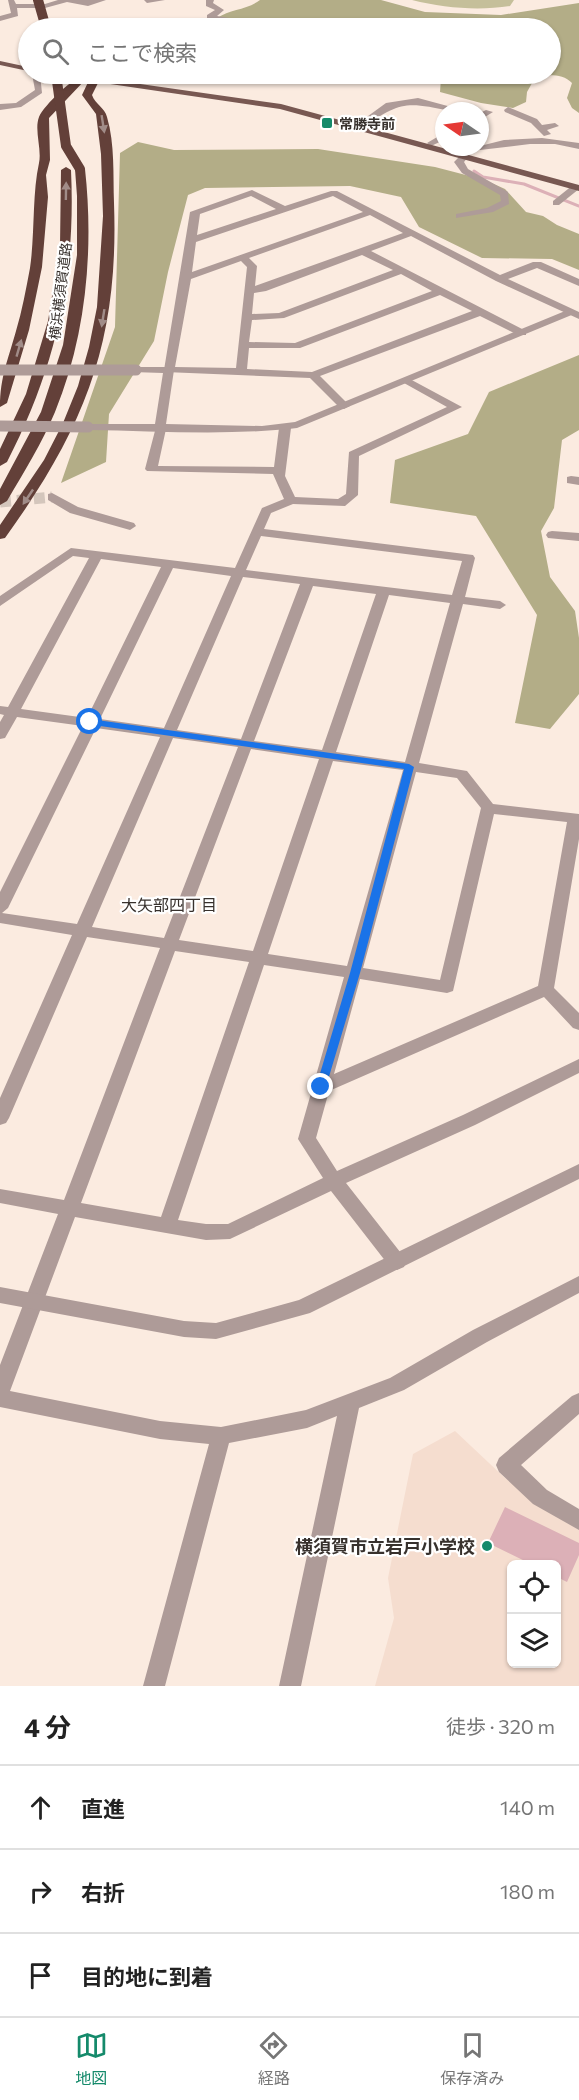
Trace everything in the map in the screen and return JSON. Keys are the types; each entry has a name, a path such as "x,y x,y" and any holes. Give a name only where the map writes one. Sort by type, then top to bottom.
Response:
{"highway":[{"path":"33,0 38,18"},
{"path":"38,0 43,18"},
{"name":"横浜横須賀道路","path":"0,462 19,426 39,378 56,315 64,246 66,170 60,150 52,84"},
{"name":"横浜横須賀道路","path":"0,501 37,438 61,376 72,333 81,264 83,210 80,169 66,146 57,84"},
{"path":"0,403 23,330 36,267 42,204 41,175 45,160 44,118 50,109 80,84"},
{"path":"0,535 43,476 64,437 81,400 98,345 105,297 109,219 107,150 102,116 87,95 89,84"}],"main road":[{"path":"0,57 18,60"},
{"path":"0,63 18,67"},
{"path":"140,84 270,105 435,143"},
{"path":"359,125 435,146"},
{"path":"472,156 578,186"}],"street":[{"path":"0,19 15,14 12,3 45,6 67,0 88,4 102,0"},
{"path":"147,1 161,0"},
{"path":"210,0 209,4 220,10 210,17 216,18"},
{"path":"0,107 18,105 39,92 38,84"},
{"path":"359,125 389,105 418,101 435,105"},
{"path":"508,110 534,121 551,136 551,141"},
{"path":"540,128 555,126"},
{"path":"495,135 507,142"},
{"path":"431,142 435,140"},
{"path":"489,145 507,142 551,141 579,146"},
{"path":"459,216 510,205 505,194 465,171 459,162 460,156"},
{"path":"556,203 578,186"},
{"path":"280,471 151,469 160,429 195,212 252,193 286,210"},
{"path":"191,240 334,193 500,279 574,314"},
{"path":"186,277 371,212"},
{"path":"249,290 262,289 411,233"},
{"path":"363,251 522,333"},
{"path":"241,372 252,266 243,258"},
{"path":"500,279 537,264 579,283"},
{"path":"247,317 280,316 401,271"},
{"path":"244,345 296,346 440,291"},
{"path":"0,370 169,370 313,375 480,312"},
{"path":"0,426 160,429 285,428 574,314"},
{"path":"313,375 344,406"},
{"path":"0,1118 266,511 291,500 341,503 352,495 353,454 456,407 408,381"},
{"path":"285,428 279,476 291,500"},
{"path":"52,497 74,510 130,526"},
{"path":"256,532 469,558 307,1139 334,1180 397,1262"},
{"path":"552,535 579,537"},
{"path":"0,602 71,552 500,605"},
{"path":"0,735 6,711 97,555"},
{"path":"0,908 169,564"},
{"path":"0,1391 308,581"},
{"path":"167,1226 384,590"},
{"path":"6,711 462,774 488,808 577,819 546,989"},
{"path":"0,918 447,987 488,808"},
{"path":"321,1087 546,989"},
{"path":"546,989 579,1024"},
{"path":"0,1196 206,1232 230,1231 334,1180 469,1120 579,1065"},
{"path":"0,1296 184,1329 216,1330 303,1307 579,1171"},
{"path":"0,1398 160,1430 221,1436 307,1419 397,1384 480,1336 579,1284"},
{"path":"290,1686 350,1402"},
{"path":"579,1402 506,1465 540,1497 579,1520"},
{"path":"154,1686 221,1436"}],"shaded area":[{"path":"260,0 381,0 425,12 501,15 579,3 579,113 572,108 567,98 572,83 561,77 561,18 217,18 250,6"},
{"path":"412,0 514,0 510,6 473,8 449,7"},
{"path":"441,84 532,84 527,92 526,102 513,108 489,104 489,102 477,102 440,92"},
{"path":"138,142 174,150 318,149 435,167 485,180 505,189 526,212 543,216 579,234 579,270 552,259 482,258 419,227 401,197 350,186 205,188 188,195 168,272 154,341 109,414 106,462 61,483 115,327 120,153"},
{"path":"579,355 579,430 562,440 554,508 541,531 550,577 575,611 579,638 579,694 550,729 515,723 537,615 476,516 390,503 395,460 468,434 489,392"},
{"name":"横須賀市立岩戸小学校","path":"455,1431 505,1478 567,1523 579,1528 579,1686 375,1686 394,1618 388,1578 413,1454"},
{"path":"505,1507 579,1543 579,1555 567,1582 561,1579 561,1560 523,1560 488,1543"}],"waterway":[{"path":"474,171 483,177 524,184 579,206"}],"tunnel":[{"path":"0,502 52,497"}],"place":[{"name":"常勝寺前","path":"327,123"},
{"name":"横須賀市立岩戸小学校","path":"487,1546"}],"district":[{"name":"大矢部四丁目","path":"169,904"}],"route":[{"path":"90,722 409,767 355,973 321,1087"}]}
